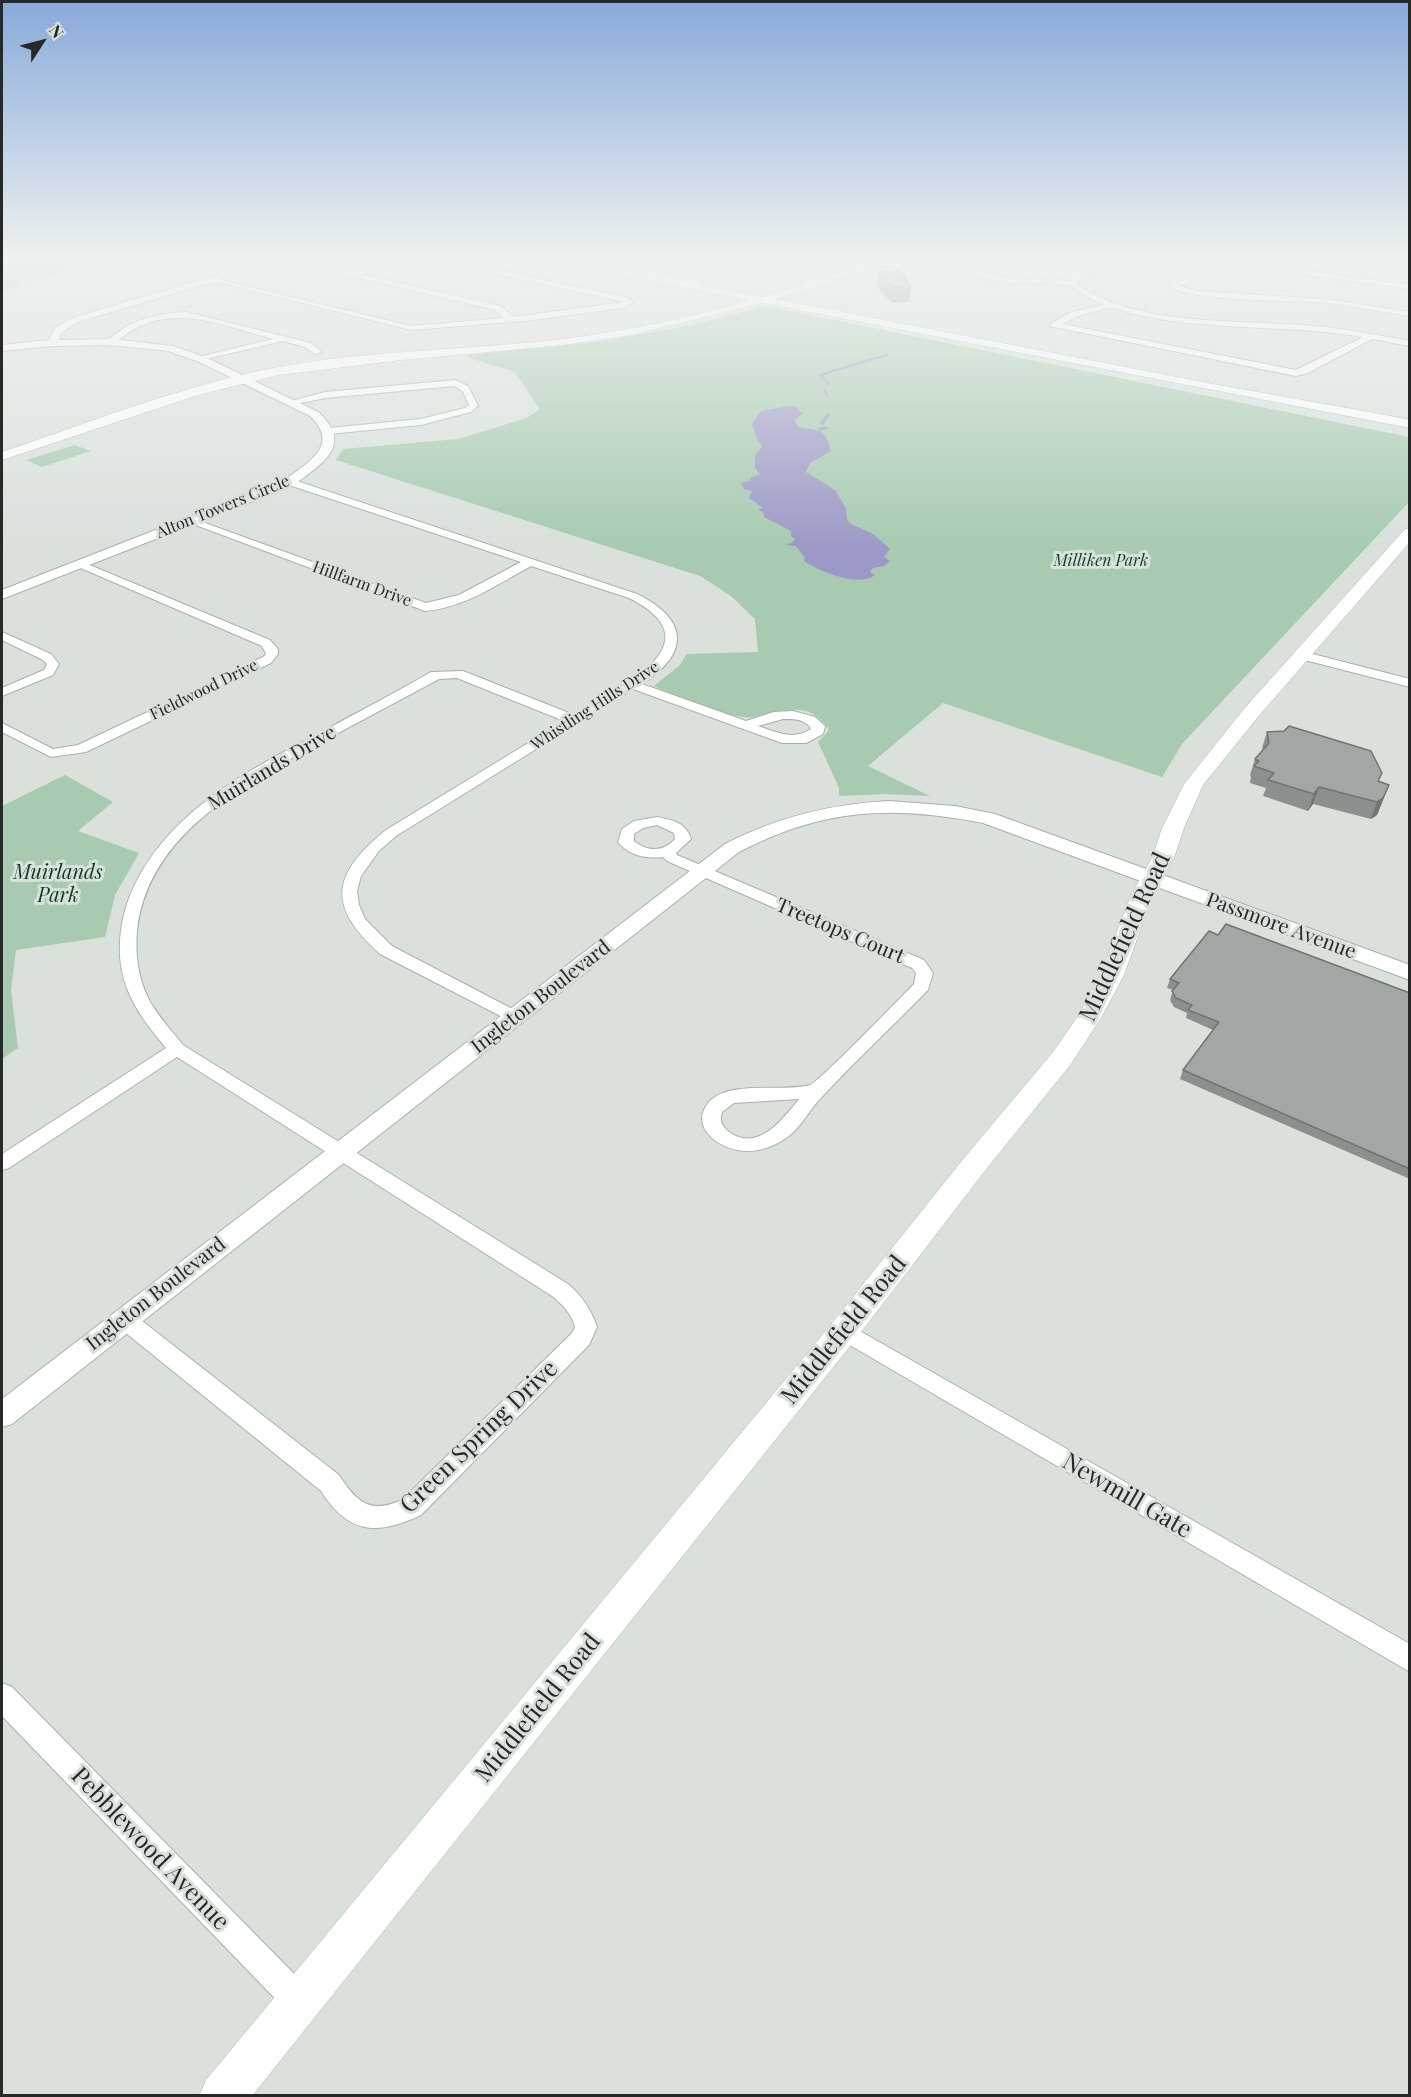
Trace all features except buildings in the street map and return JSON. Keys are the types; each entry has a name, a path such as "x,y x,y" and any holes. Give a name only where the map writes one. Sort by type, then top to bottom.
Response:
{"main road":[{"path":"2,456 243,378 307,366 438,354"},
{"path":"1044,354 1410,424"},
{"path":"1373,418 1410,429"},
{"name":"Middlefield Road","path":"222,2096 844,1331 1076,1038 1112,975 1142,895 1163,858 1173,828 1194,784 1250,714 1410,532"}],"street":[{"path":"188,354 292,402 321,419 329,431 421,422 468,410 474,406 463,385 454,384 330,394 292,402"},
{"path":"201,358 219,354"},
{"path":"1201,354 1296,372 1305,371 1338,354"},
{"name":"Alton Towers Circle","path":"2,595 290,482 310,468 323,454 329,440 329,431"},
{"name":"Whistling Hills Drive","path":"290,482 633,596 663,614 673,632 672,648 661,664 633,685 384,839 363,858 350,887 349,900 352,914 370,938 386,950 514,1017"},
{"name":"Hillfarm Drive","path":"190,521 425,607 453,602 530,562"},
{"name":"Fieldwood Drive","path":"2,727 51,753 81,749 267,660 272,654 272,649 266,643 80,564"},
{"path":"2,636 47,657 53,664 49,672 2,692"},
{"path":"1301,655 1410,683"},
{"name":"Muirlands Drive","path":"339,1152 177,1049 142,1003 133,981 128,935 139,892 156,859 182,828 225,791 436,675 459,674 575,720"},
{"path":"633,685 747,726"},
{"name":"Ingleton Boulevard","path":"2,1414 702,871 742,842 789,820 848,808 908,805 966,813 999,821 1152,878"},
{"path":"667,852 672,858 702,871"},
{"name":"Treetops Court","path":"702,871 918,964 925,973 922,986 817,1090 784,1130 761,1143 737,1144 724,1139 714,1130 710,1118 714,1108 724,1099 745,1095 770,1096 817,1090"},
{"name":"Passmore Avenue","path":"1152,878 1410,973"},
{"path":"2,1163 177,1049"},
{"name":"Green Spring Drive","path":"124,1319 330,1483 340,1502 358,1516 395,1517 412,1507 581,1339 586,1327 582,1313 574,1301 560,1290 339,1152"},
{"name":"Newmill Gate","path":"844,1331 1410,1659"},
{"name":"Pebblewood Avenue","path":"2,1697 299,2001"}],"green space":[{"name":"Milliken Park","path":"1001,354 1409,437 1410,501 1182,744 1162,777 943,703 868,766 930,796 887,794 839,796 839,788 818,742 829,730 819,718 809,712 789,710 755,717 743,717 697,704 654,686 679,666 687,654 758,652 755,619 731,596 700,576 336,460 343,449 458,439 527,418 540,409 515,372 469,358 468,355"},
{"path":"75,445 91,451 42,467 26,460"},
{"name":"Muirlands Park","path":"65,775 113,802 78,831 139,853 115,895 105,937 16,950 11,990 18,1048 2,1059 2,806"}],"shaded area":[{"path":"789,406 797,407 803,414 794,420 799,427 823,433 831,451 810,463 806,472 835,490 846,508 847,520 851,524 873,534 890,549 884,557 890,561 884,566 873,568 870,572 875,575 868,579 839,577 804,561 805,558 796,546 785,545 792,543 795,539 791,536 791,531 764,517 764,513 758,510 763,508 749,498 752,491 744,489 741,484 751,481 750,478 760,474 755,468 755,456 762,446 756,437 752,423 761,411"}],"waterway":[{"path":"829,384 820,375 887,355"},
{"path":"825,390 827,396"},
{"path":"822,423 828,415"},
{"path":"820,429 826,428"}]}
